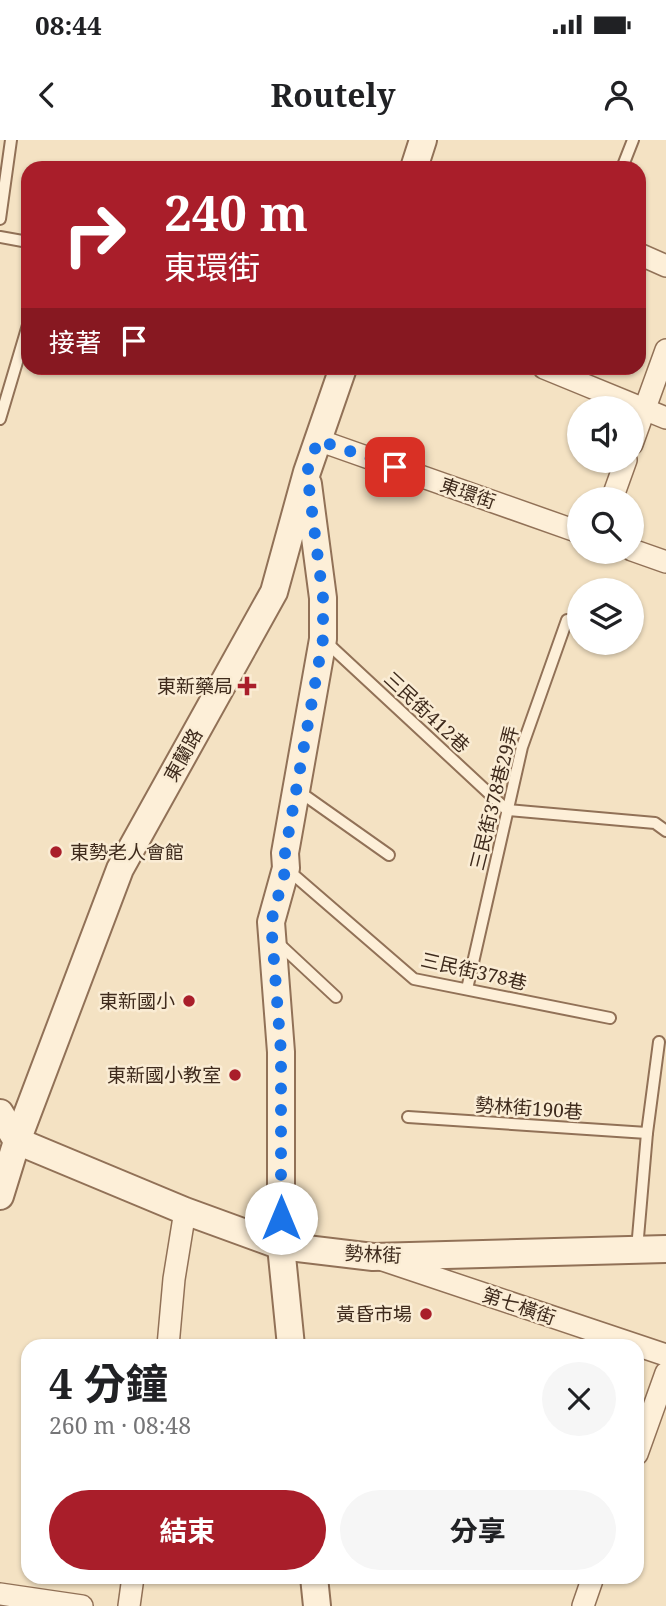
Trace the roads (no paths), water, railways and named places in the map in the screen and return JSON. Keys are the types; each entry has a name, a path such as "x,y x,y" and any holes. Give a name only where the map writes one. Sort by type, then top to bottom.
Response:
{"street":[{"path":"416,161 424,140"},
{"path":"646,257 666,266"},
{"path":"645,410 666,351"},
{"name":"東蘭路","path":"0,1196 17,1142 120,869 274,592 307,472 341,375"},
{"path":"561,375 666,418"},
{"name":"東環街","path":"318,440 567,528"},
{"path":"290,1339 281,1246 281,1052 271,922 286,868 285,853 323,639 323,598 307,472"},
{"path":"644,555 666,562"},
{"path":"0,1113 17,1142"},
{"name":"勢林街","path":"17,1142 185,1211 281,1246 373,1257 666,1249"},
{"path":"169,1339 174,1279 185,1211"},
{"name":"第七橫街","path":"373,1257 618,1339"},
{"name":"第七橫街","path":"644,1348 666,1355"},
{"path":"644,1434 666,1373"},
{"path":"128,1606 132,1584"},
{"path":"315,1584 317,1606"},
{"path":"583,1606 591,1584"},
{"path":"0,1594 82,1606"}],"lane":[{"path":"0,219 11,140"},
{"path":"625,161 633,140"},
{"path":"0,237 21,242"},
{"path":"0,419 21,348"},
{"name":"三民街378巷29弄","path":"467,989 522,747 567,620"},
{"name":"三民街412巷","path":"323,639 507,810"},
{"path":"297,790 388,855"},
{"path":"507,810 655,823 666,831"},
{"name":"三民街378巷","path":"286,868 414,979 610,1018"},
{"path":"272,937 336,997"},
{"path":"637,1248 647,1133 659,1042"},
{"name":"勢林街190巷","path":"408,1117 647,1133"}],"place":[{"name":"東新藥局","path":"247,686"},
{"name":"東勢老人會館","path":"56,852"},
{"name":"東新國小","path":"189,1001"},
{"name":"東新國小教室","path":"235,1075"},
{"name":"黃昏市場","path":"426,1314"}]}
